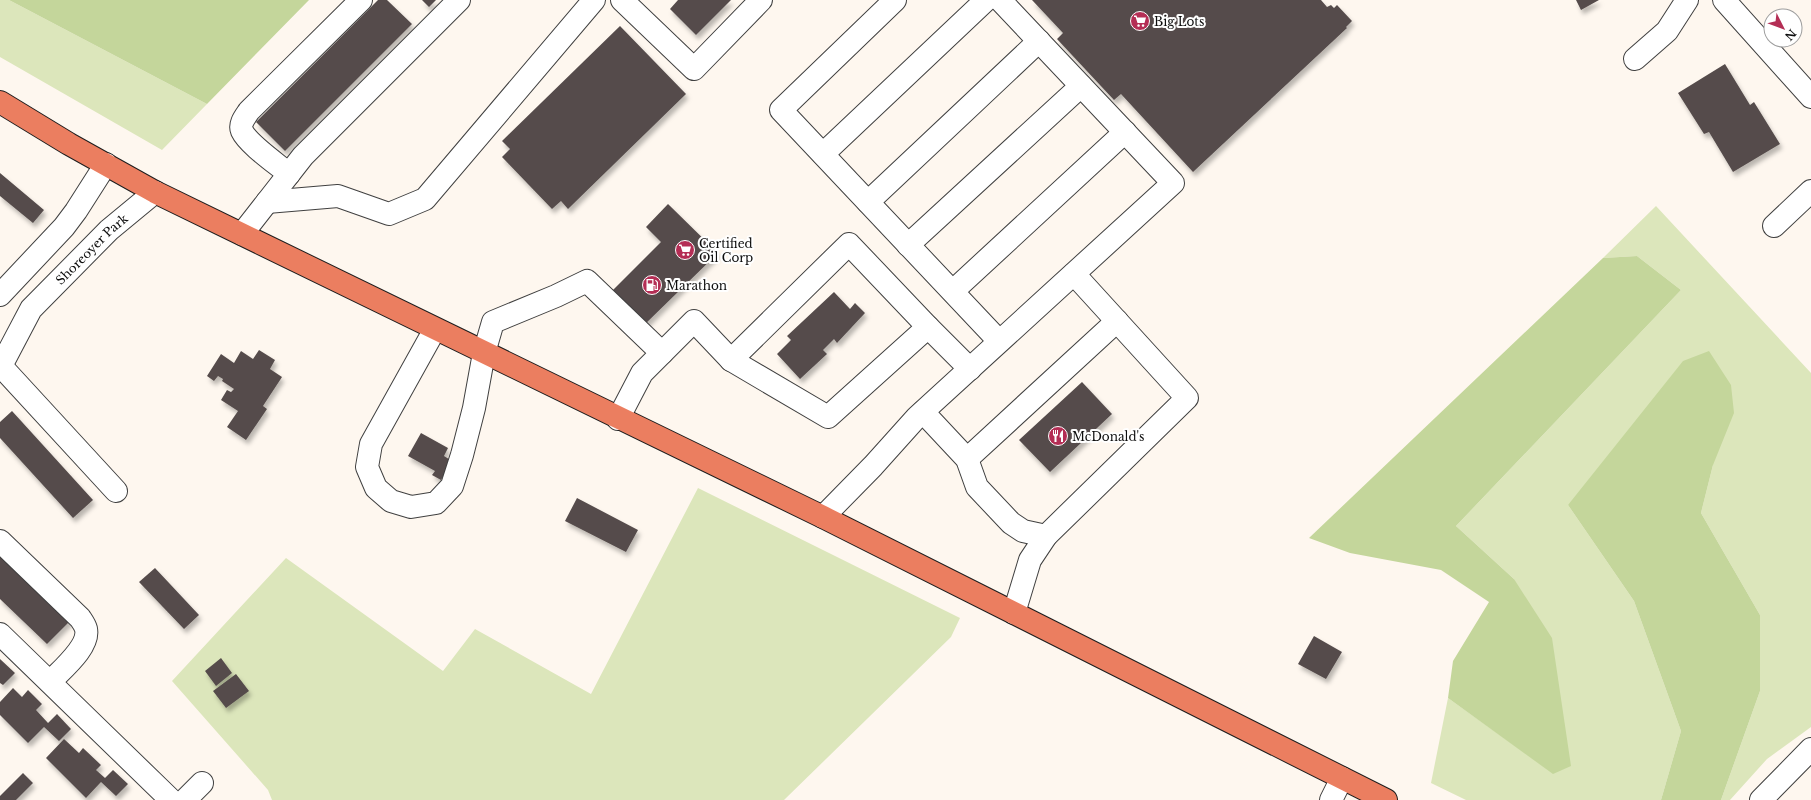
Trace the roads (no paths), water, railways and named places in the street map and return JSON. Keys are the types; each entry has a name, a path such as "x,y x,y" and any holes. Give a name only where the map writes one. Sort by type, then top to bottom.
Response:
{"highway":[{"path":"0,102 155,192 618,419 823,517 1386,800"}],"street":[{"path":"289,174 250,141 242,130 242,121 249,111 361,0"},
{"path":"242,234 303,156 459,0"},
{"path":"267,202 338,196 390,214 425,199 594,0"},
{"path":"634,4 694,69 761,0"},
{"path":"895,0 781,110 999,341"},
{"path":"823,154 986,0"},
{"path":"823,517 923,412 999,341 1174,184 1000,0"},
{"path":"1635,59 1667,30 1687,0"},
{"path":"1724,0 1811,97"},
{"path":"868,202 1039,41"},
{"path":"908,244 1081,86"},
{"path":"953,292 1125,132"},
{"path":"31,309 3,286 64,227 106,164"},
{"path":"1774,226 1811,191"},
{"name":"Shoreoyer Park","path":"0,367 31,309 108,230 155,192"},
{"path":"731,360 849,244 970,369"},
{"path":"1014,613 1030,560 1046,536 1187,398 1074,274"},
{"path":"435,329 371,444 367,467 376,488 391,501 412,507 436,503 452,486 462,455 474,408 484,353 493,322 556,296 587,280 662,353"},
{"path":"967,459 1117,321"},
{"path":"618,419 642,373 694,322 731,360 828,417 928,327"},
{"path":"0,367 116,491"},
{"path":"923,412 967,459 976,486 1011,523 1023,531 1046,536"},
{"path":"0,541 80,618 86,629 85,641 80,650 50,682"},
{"path":"0,634 171,800"},
{"path":"1761,800 1811,749"},
{"path":"1331,800 1342,778"},
{"path":"185,800 202,783"}],"place":[{"name":"Big Lots","path":"1140,21"},
{"name":"Certified Oil Corp","path":"685,250"},
{"name":"Marathon","path":"652,285"},
{"name":"McDonald's","path":"1058,436"}]}
